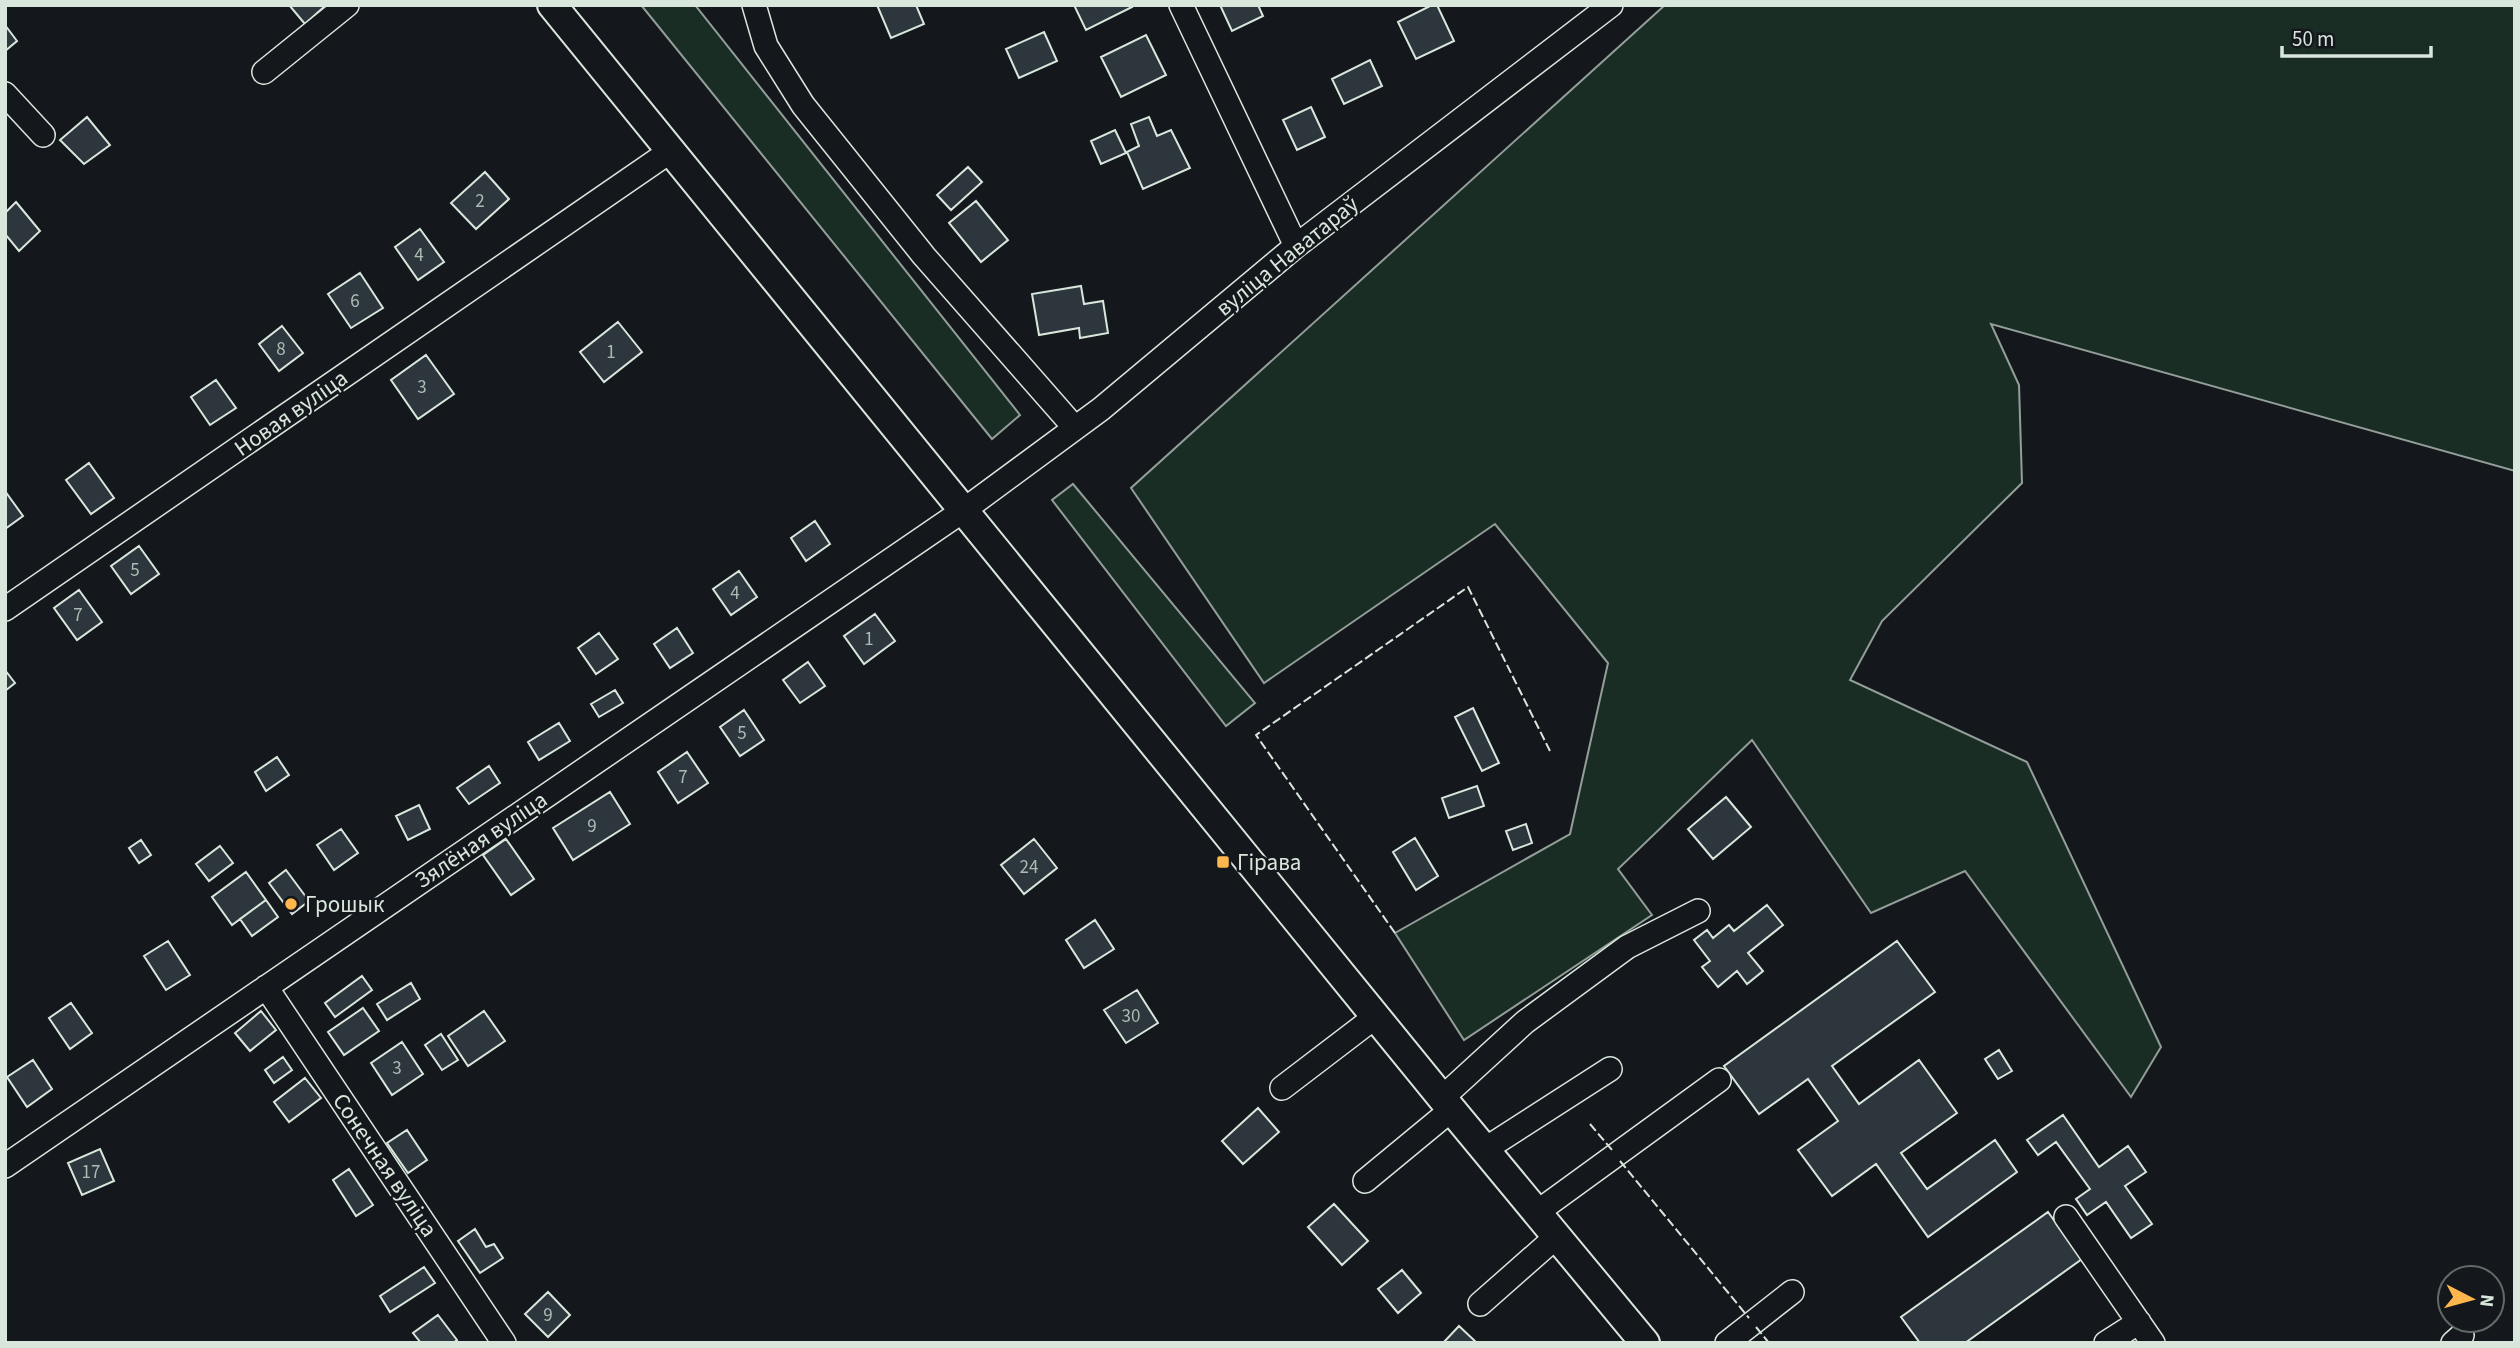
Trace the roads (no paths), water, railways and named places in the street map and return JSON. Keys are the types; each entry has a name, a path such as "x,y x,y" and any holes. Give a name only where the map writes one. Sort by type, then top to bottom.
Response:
{"main road":[{"path":"555,6 1375,1017 1645,1343"}],"street":[{"path":"264,72 347,5"},
{"path":"754,5 765,46 803,105 924,256 1075,428"},
{"path":"1181,5 1296,246"},
{"name":"вуліца Наватараў","path":"964,510 1075,428 1296,246 1606,7"},
{"path":"5,94 43,135"},
{"name":"Новая вуліца","path":"5,609 672,150"},
{"name":"Зялёная вуліца","path":"5,1166 964,510"},
{"path":"1365,1181 1446,1104 1524,1022 1627,947 1698,911"},
{"name":"Сонечная вуліца","path":"266,987 503,1343"},
{"path":"1282,1088 1375,1017"},
{"path":"1484,1150 1610,1069"},
{"path":"1536,1213 1719,1080"},
{"path":"2066,1217 2153,1343"},
{"path":"1480,1304 1556,1237"},
{"path":"1727,1343 1791,1292"},
{"path":"2106,1343 2139,1322"}],"place":[{"name":"Гірава","path":"1223,862"},
{"name":"Грошык","path":"291,904"}]}
